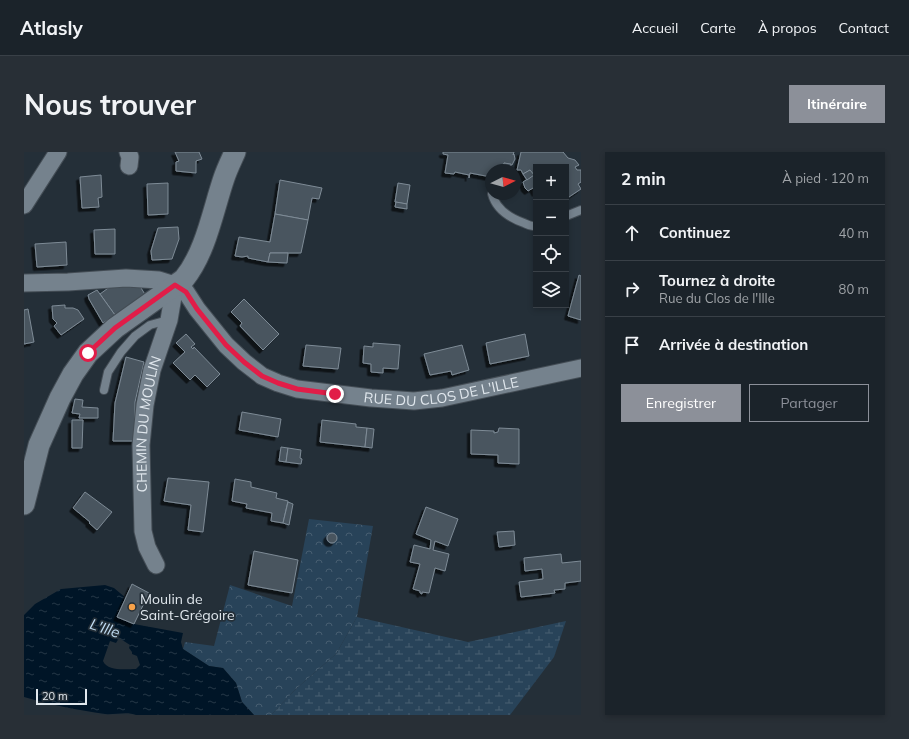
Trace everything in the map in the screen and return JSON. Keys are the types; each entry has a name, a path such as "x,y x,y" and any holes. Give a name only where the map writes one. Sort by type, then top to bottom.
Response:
{"street":[{"path":"24,206 58,152"},
{"path":"24,504 39,445 60,398 73,374 88,353 115,328 184,279 191,269 210,226 224,177 235,152"},
{"path":"24,283 126,278 159,280 175,285"},
{"name":"CHEMIN DU MOULIN","path":"156,565 147,547 143,531 141,445 145,405 152,370 169,320 175,285"},
{"name":"RUE DU CLOS DE L'ILLE","path":"175,285 186,292 197,309 226,345 244,362 262,376 297,389 371,398 414,401 442,398 581,368"}],"lane":[{"path":"495,200 502,211 514,220 533,226"},
{"path":"569,215 581,210"},
{"path":"104,390 108,372 121,352 135,336 150,325 169,320"}],"green space":[{"path":"309,519 373,526 357,617 336,654 297,688 271,715 254,715 242,702 236,683 223,668 209,666 183,649 185,642 214,646 230,585 292,606"},
{"path":"357,617 468,642 566,621 554,657 510,715 271,715 297,688 336,654"}],"water":[{"name":"L'Ille","path":"105,585 114,588 126,598 117,617 134,624 183,633 181,642 183,649 209,666 223,668 236,683 242,702 254,715 105,714 64,707 24,697 24,615 35,604 61,589","holes":["119,638 130,645 129,648 132,654 137,656 140,665 136,669 113,668 105,665 103,661 110,641 116,643"]}],"building":[{"path":"175,152 199,152 202,159 196,161 196,173 176,171 176,162 179,161"},
{"path":"443,152 514,152 513,155 514,154 515,159 512,164 485,164 485,176 470,173 469,178 469,175 455,172 454,174 445,173 448,155 443,154"},
{"path":"521,152 563,152 568,158 575,160 579,165 575,167 577,170 581,170 581,182 578,184 581,189 569,197 569,164 533,164 533,174 530,170 523,174 521,164 518,164"},
{"path":"530,170 533,176 527,180 523,174"},
{"path":"101,175 102,197 98,198 99,207 82,208 80,177"},
{"path":"533,176 533,188 528,191 523,182"},
{"path":"280,180 322,188 319,199 312,198 308,220 275,214"},
{"path":"168,183 168,214 148,215 147,184"},
{"path":"398,183 410,185 407,204 395,202"},
{"path":"396,202 407,204 407,209 395,207"},
{"path":"275,214 308,220 301,253 270,253 268,262 248,258 248,256 235,256 239,237 270,242"},
{"path":"178,227 179,239 172,259 152,260 151,251 158,228"},
{"path":"115,229 115,254 95,254 94,230"},
{"path":"66,242 67,265 37,267 35,244"},
{"path":"270,253 288,253 287,263 268,262"},
{"path":"579,275 581,276 581,320 568,316"},
{"path":"129,283 130,287 138,283 146,296 115,315 100,294 111,286"},
{"path":"97,290 115,315 103,323 88,295"},
{"path":"244,299 279,334 263,350 240,326 242,323 231,312"},
{"path":"65,305 65,308 73,308 78,310 84,319 61,335 54,326 57,323 53,319 52,306"},
{"path":"28,309 34,342 24,344 24,310"},
{"path":"186,334 195,344 191,347 193,349 194,347 220,374 207,387 195,375 190,380 173,363 185,352 176,343"},
{"path":"525,334 529,356 490,364 486,343"},
{"path":"373,343 400,345 398,369 383,368 383,373 371,372 371,364 363,363 364,346 373,347"},
{"path":"306,345 341,348 338,369 303,366"},
{"path":"462,345 469,370 452,375 451,371 430,375 424,354"},
{"path":"126,357 144,362 135,402 135,441 113,441 115,403"},
{"path":"75,399 83,400 82,407 98,408 98,418 79,418 80,414 72,413"},
{"path":"242,412 281,419 278,437 239,430"},
{"path":"72,420 83,420 82,448 72,448"},
{"path":"322,420 356,424 356,427 367,428 365,447 320,442"},
{"path":"367,428 374,429 372,448 365,447"},
{"path":"499,428 519,429 519,464 498,463 498,455 471,454 471,430 494,431 494,433 498,432"},
{"path":"281,447 288,448 286,462 279,461"},
{"path":"288,448 301,450 301,464 286,462"},
{"path":"168,478 209,482 203,532 188,530 191,505 164,501"},
{"path":"235,479 251,482 251,487 277,493 276,498 288,501 283,523 271,521 272,513 246,508 247,504 232,501"},
{"path":"85,492 112,512 97,530 73,508"},
{"path":"288,502 293,504 289,525 283,523"},
{"path":"426,507 458,519 448,546 435,541 433,550 449,554 445,571 435,568 429,593 422,592 422,594 420,591 413,589 420,564 410,562 414,545 430,549 431,540 416,534"},
{"path":"514,531 515,545 499,547 497,532"},
{"path":"332,533 337,538 332,543 327,538"},
{"path":"254,551 298,560 292,593 248,585"},
{"path":"561,554 562,563 581,561 581,581 565,583 565,589 554,590 555,593 521,597 519,582 543,579 542,569 525,571 524,558"},
{"name":"Moulin de Saint-Grégoire","path":"132,584 149,593 134,624 117,617"}],"place":[{"name":"Moulin de Saint-Grégoire","path":"132,607"}],"route":[{"path":"88,353 115,328 175,285 186,292 197,309 226,345 262,376 297,389 335,394"}]}
